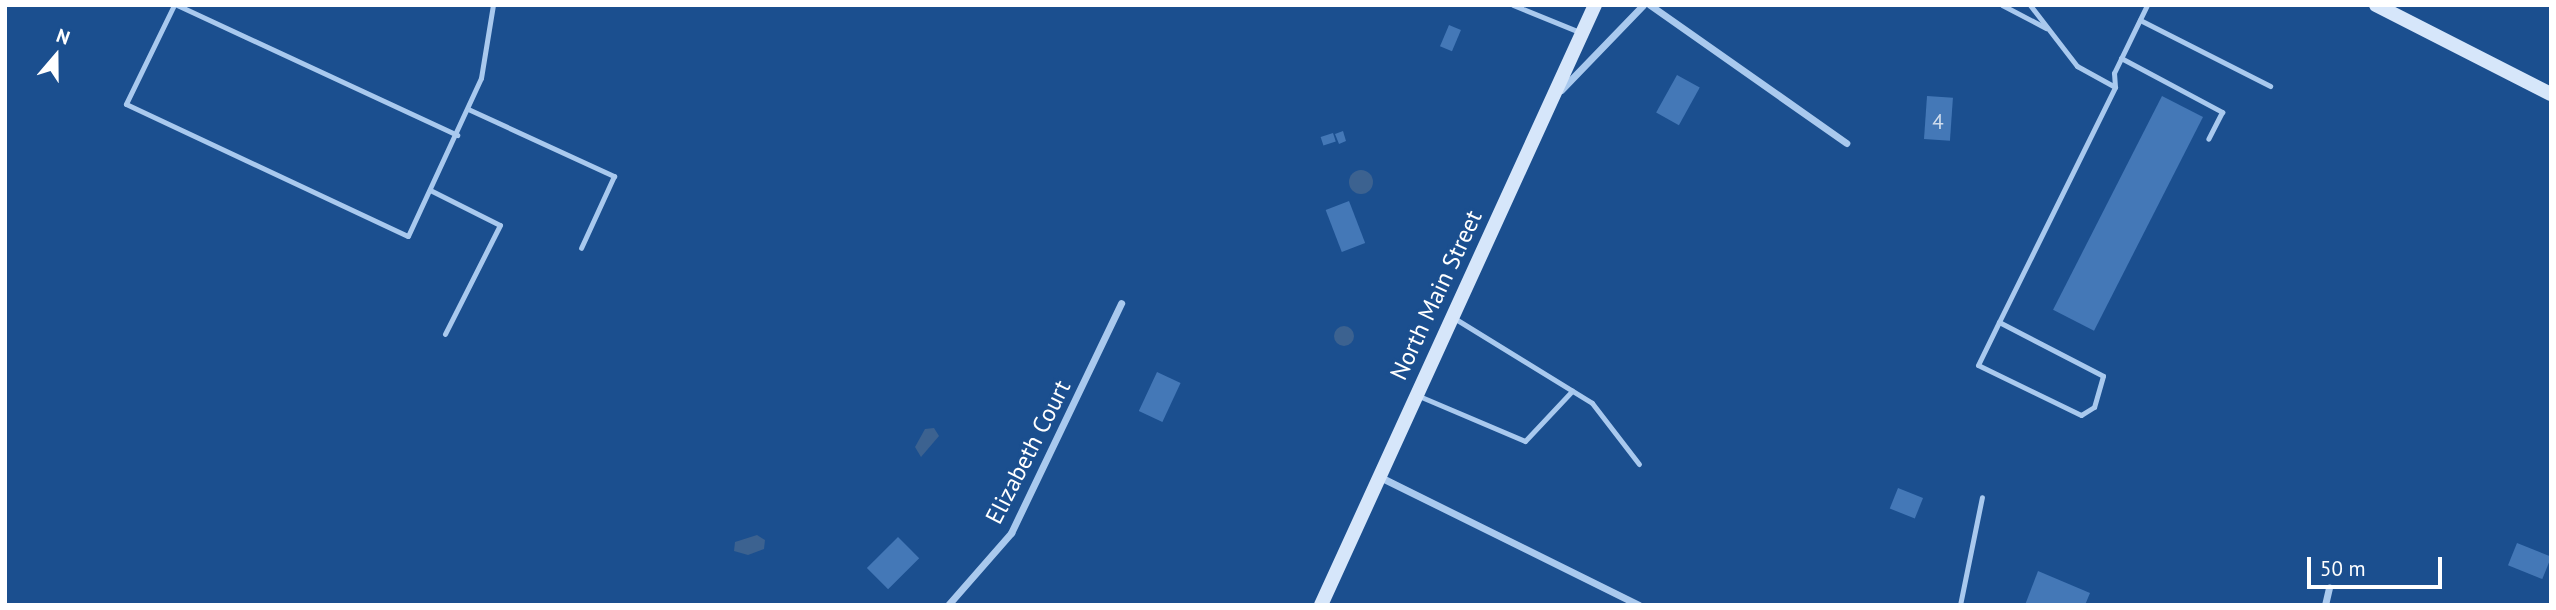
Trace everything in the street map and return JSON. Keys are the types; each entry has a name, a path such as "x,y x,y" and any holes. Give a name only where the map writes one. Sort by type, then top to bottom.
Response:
{"main road":[{"name":"North Main Street","path":"1321,605 1595,5"},
{"path":"2376,5 2551,94"}],"street":[{"path":"1550,101 1643,5"},
{"path":"1650,5 1846,142"},
{"name":"Elizabeth Court","path":"948,605 1011,533 1121,303"},
{"path":"1379,476 1640,605"},
{"path":"2325,605 2329,587"}],"lane":[{"path":"457,135 176,5 126,104 408,236 457,135 481,78 493,5"},
{"path":"1513,5 1582,33"},
{"path":"2003,5 2052,31"},
{"path":"2030,5 2077,66 2115,88"},
{"path":"1999,322 2103,376 2094,407 2081,415 1978,365 1999,322 2115,88 2121,58 2147,5"},
{"path":"2140,20 2270,86"},
{"path":"2121,58 2222,112 2208,139"},
{"path":"468,109 614,176 581,248"},
{"path":"430,190 500,225 445,334"},
{"path":"1452,316 1592,403 1639,464"},
{"path":"1416,395 1525,441 1572,390"},
{"path":"1960,605 1982,497"}],"water":[{"path":"1361,170 1369,174 1373,182 1369,190 1361,194 1353,190 1349,182 1353,174"},
{"path":"1344,326 1351,329 1354,336 1351,343 1344,346 1337,343 1334,336 1337,329"},
{"path":"934,428 939,436 921,457 915,447 925,429"},
{"path":"757,535 765,540 764,549 748,555 734,551 735,542"}],"building":[{"path":"1449,25 1461,30 1452,51 1440,46"},
{"path":"1677,75 1700,88 1679,125 1656,113"},
{"path":"1927,96 1953,98 1950,141 1924,139"},
{"path":"2162,96 2203,117 2094,331 2053,310"},
{"path":"1343,131 1346,141 1339,144 1335,134"},
{"path":"1333,133 1336,142 1323,146 1321,137"},
{"path":"1349,201 1365,243 1342,252 1326,210"},
{"path":"1157,372 1181,383 1162,422 1139,411"},
{"path":"1898,488 1923,498 1915,519 1890,508"},
{"path":"898,537 919,558 888,589 867,568"},
{"path":"2517,543 2551,557 2542,579 2508,565"},
{"path":"2038,571 2090,593 2085,605 2025,605"}]}
